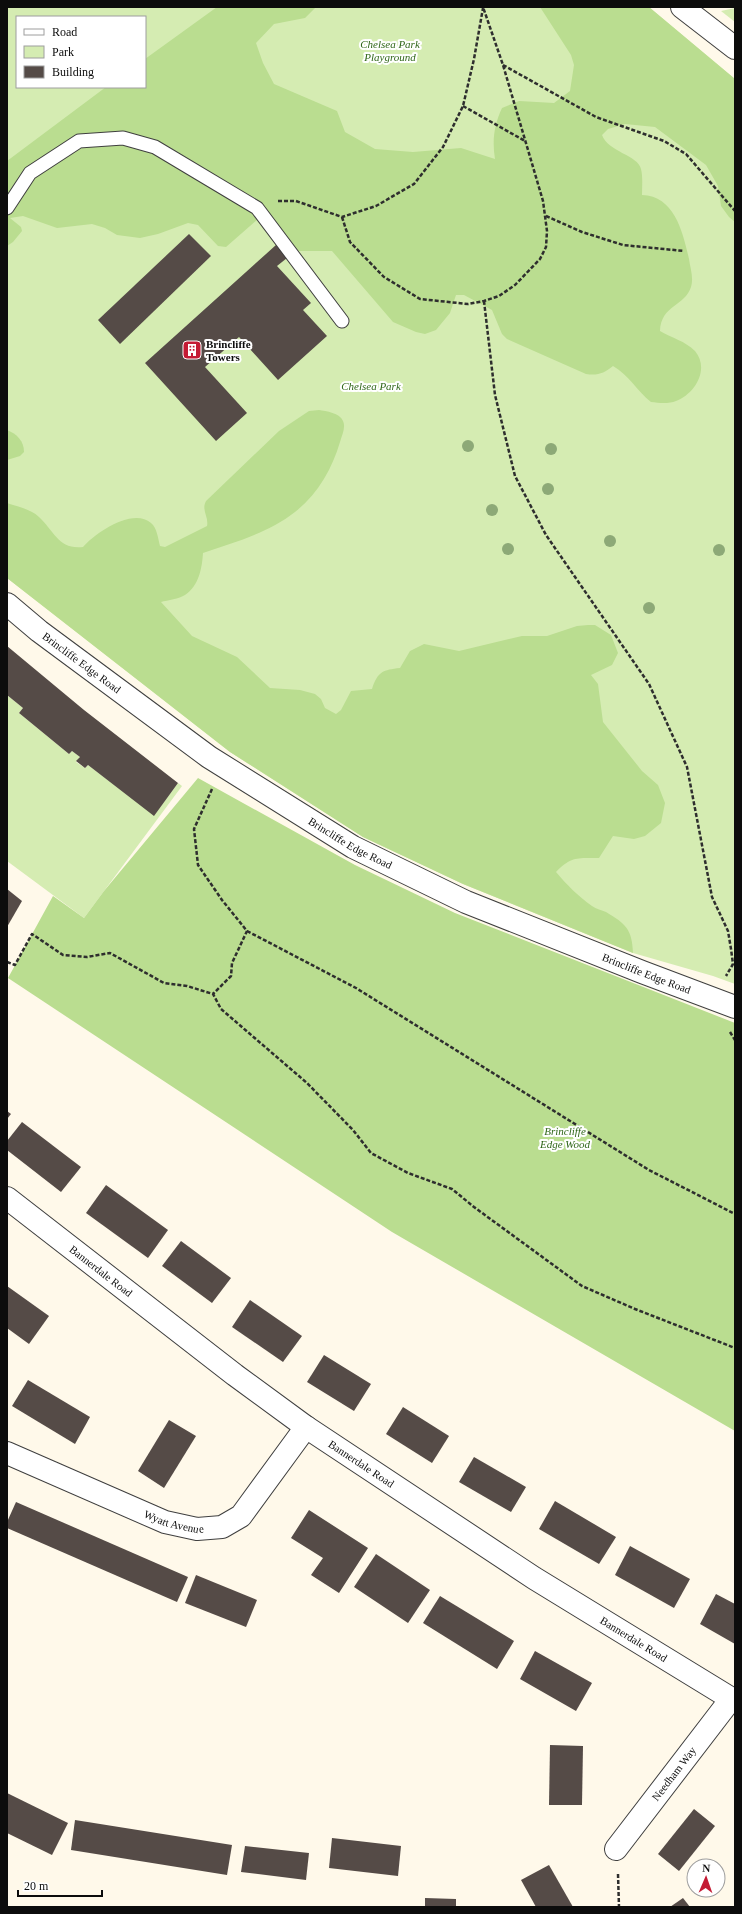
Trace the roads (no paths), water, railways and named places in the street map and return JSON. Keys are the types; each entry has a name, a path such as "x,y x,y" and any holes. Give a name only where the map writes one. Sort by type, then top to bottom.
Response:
{"street":[{"path":"682,7 735,48"},
{"name":"Brincliffe Edge Road","path":"7,604 39,631 209,757 353,847 459,898 642,972 735,1007"},
{"name":"Bannerdale Road","path":"7,1198 235,1375 306,1427 534,1578 733,1700"},
{"name":"Wyatt Avenue","path":"7,1453 165,1522 197,1529 222,1527 241,1516 306,1427"},
{"name":"Needham Way","path":"616,1849 733,1700"}],"lane":[{"path":"7,208 30,174 79,141 123,138 155,148 256,208 342,321"}],"place":[{"name":"Brincliffe Towers","path":"192,350"}],"park label":[{"name":"Chelsea Park Playground","path":"390,50"},
{"name":"Chelsea Park","path":"371,386"},
{"name":"Brincliffe Edge Wood","path":"565,1137"}]}
